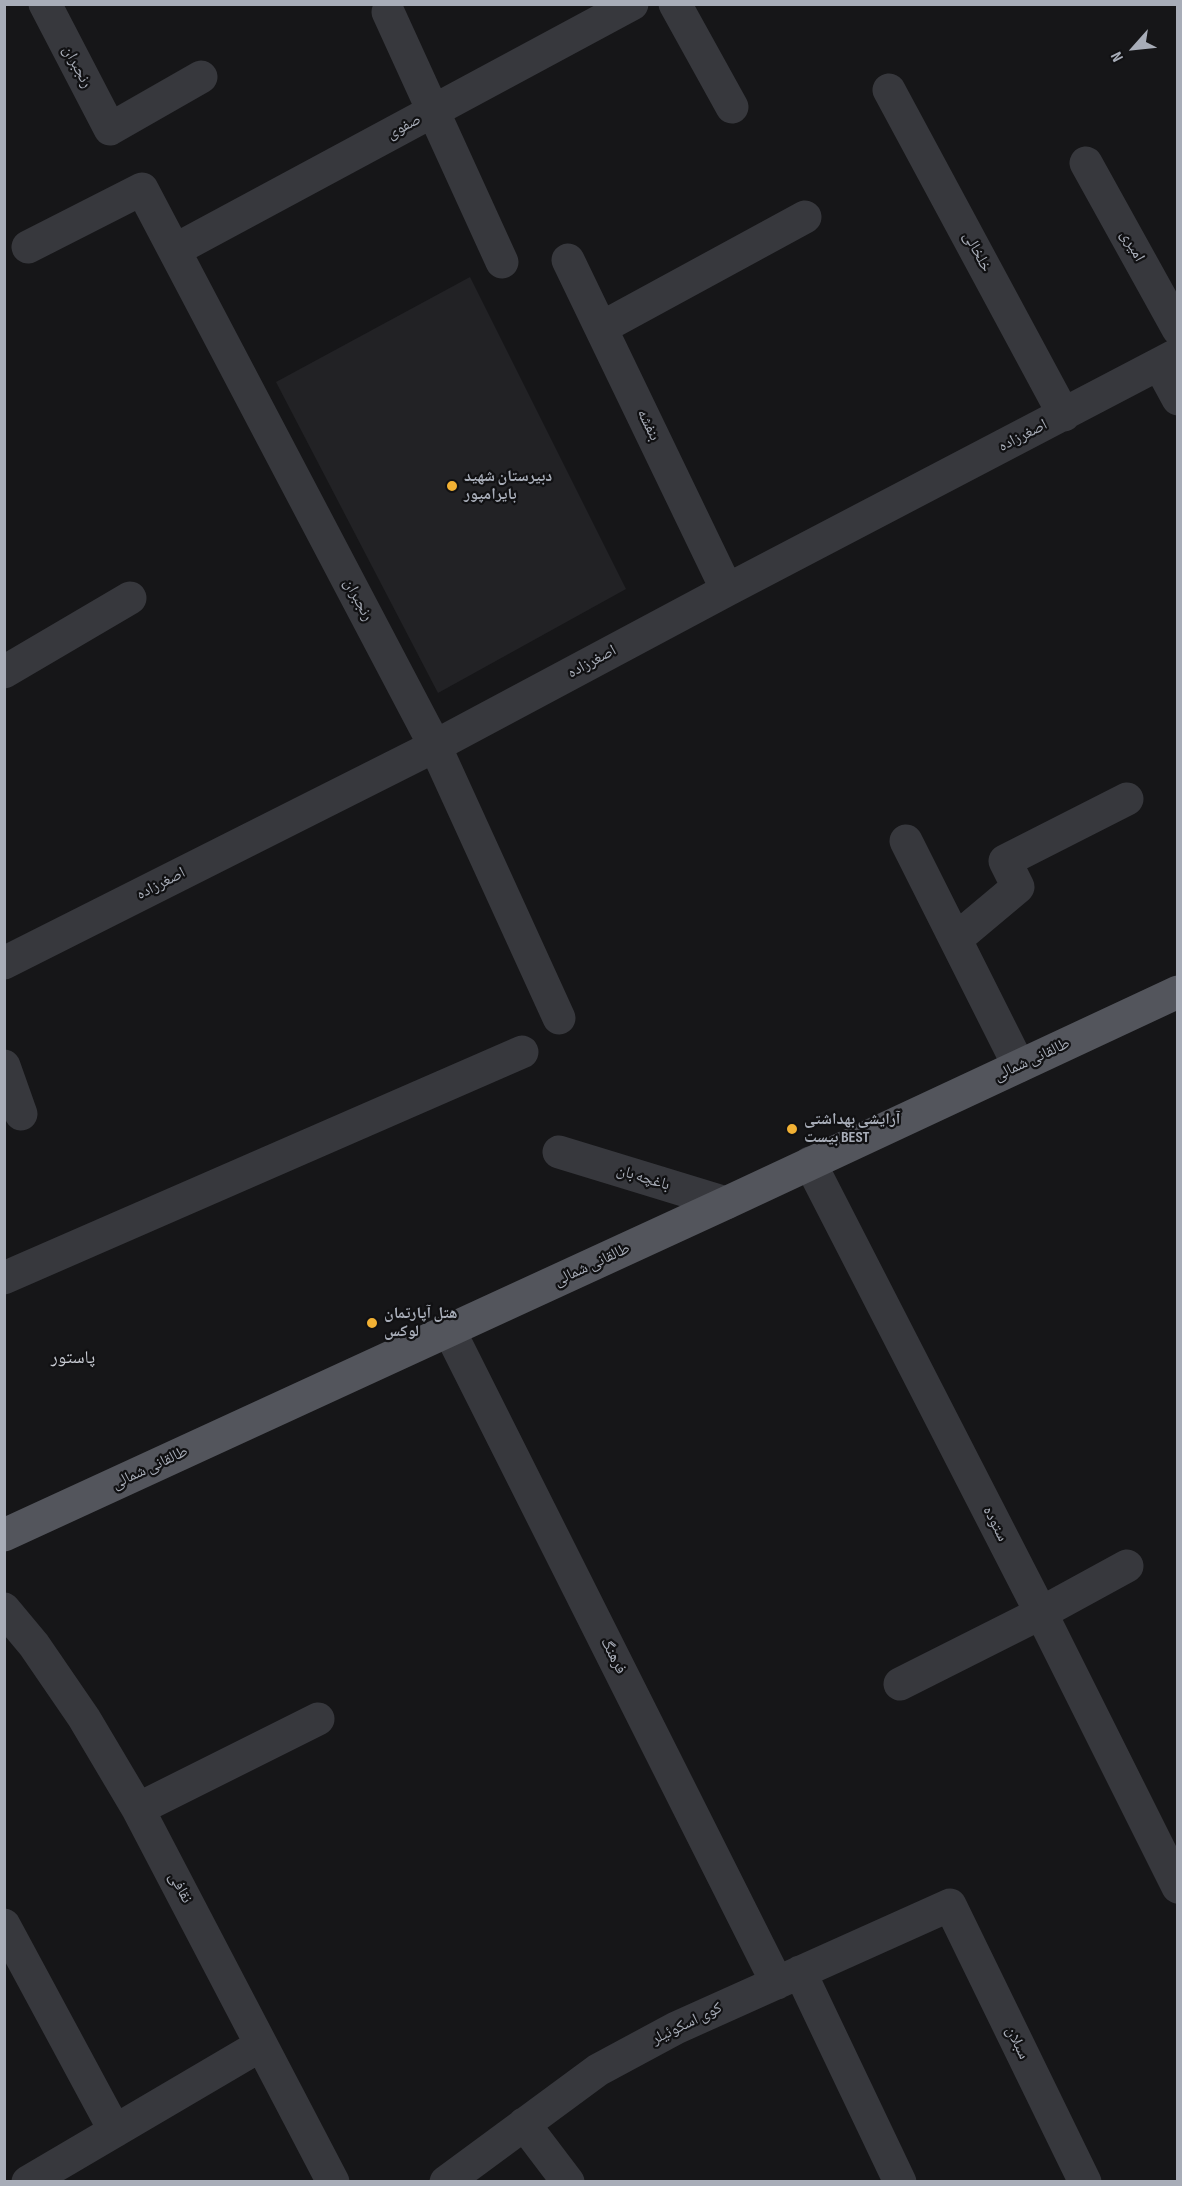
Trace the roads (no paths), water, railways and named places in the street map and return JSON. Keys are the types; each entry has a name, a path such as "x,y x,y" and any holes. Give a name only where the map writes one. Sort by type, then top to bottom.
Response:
{"main road":[{"name":"طالقانی شمالی","path":"4,1535 1178,992"}],"street":[{"name":"رنجبران","path":"45,4 110,129 201,77"},
{"name":"صفوی","path":"175,250 632,4"},
{"path":"675,4 732,107"},
{"path":"388,12 502,262"},
{"name":"خلخالی","path":"889,90 1064,415"},
{"name":"امیری","path":"1086,163 1178,329"},
{"name":"رنجبران","path":"28,247 142,189 435,746 559,1018"},
{"path":"601,328 805,217"},
{"name":"بنفشه","path":"568,260 727,590"},
{"path":"1168,359 1178,399"},
{"name":"اصغرزاده","path":"4,963 435,746 1168,359"},
{"path":"4,672 130,598"},
{"path":"957,939 1018,887 1005,861 1127,799"},
{"path":"906,841 1019,1066"},
{"path":"4,1278 522,1052"},
{"path":"4,1066 21,1114"},
{"name":"باغچه بان","path":"559,1152 726,1203"},
{"name":"ستوده","path":"810,1163 1041,1613 1178,1887"},
{"name":"فرهنگ","path":"449,1330 789,1977 900,2181"},
{"path":"900,1684 1041,1613 1126,1566"},
{"name":"نقافی","path":"4,1609 34,1645 84,1718 138,1809 333,2181"},
{"path":"138,1809 318,1719"},
{"name":"کوی اسکوئیلر","path":"446,2181 598,2070 676,2028 950,1905"},
{"name":"سبلان","path":"950,1905 1085,2181"},
{"path":"4,1925 115,2131"},
{"path":"28,2181 261,2045"},
{"path":"524,2124 568,2181"}],"place":[{"name":"دبیرستان شهید بایرامپور","path":"452,486"},
{"name":"آرایشی بهداشتی بیست BEST","path":"792,1129"},
{"name":"هتل آپارتمان لوکس","path":"372,1323"}],"district":[{"name":"پاستور","path":"73,1358"}]}
